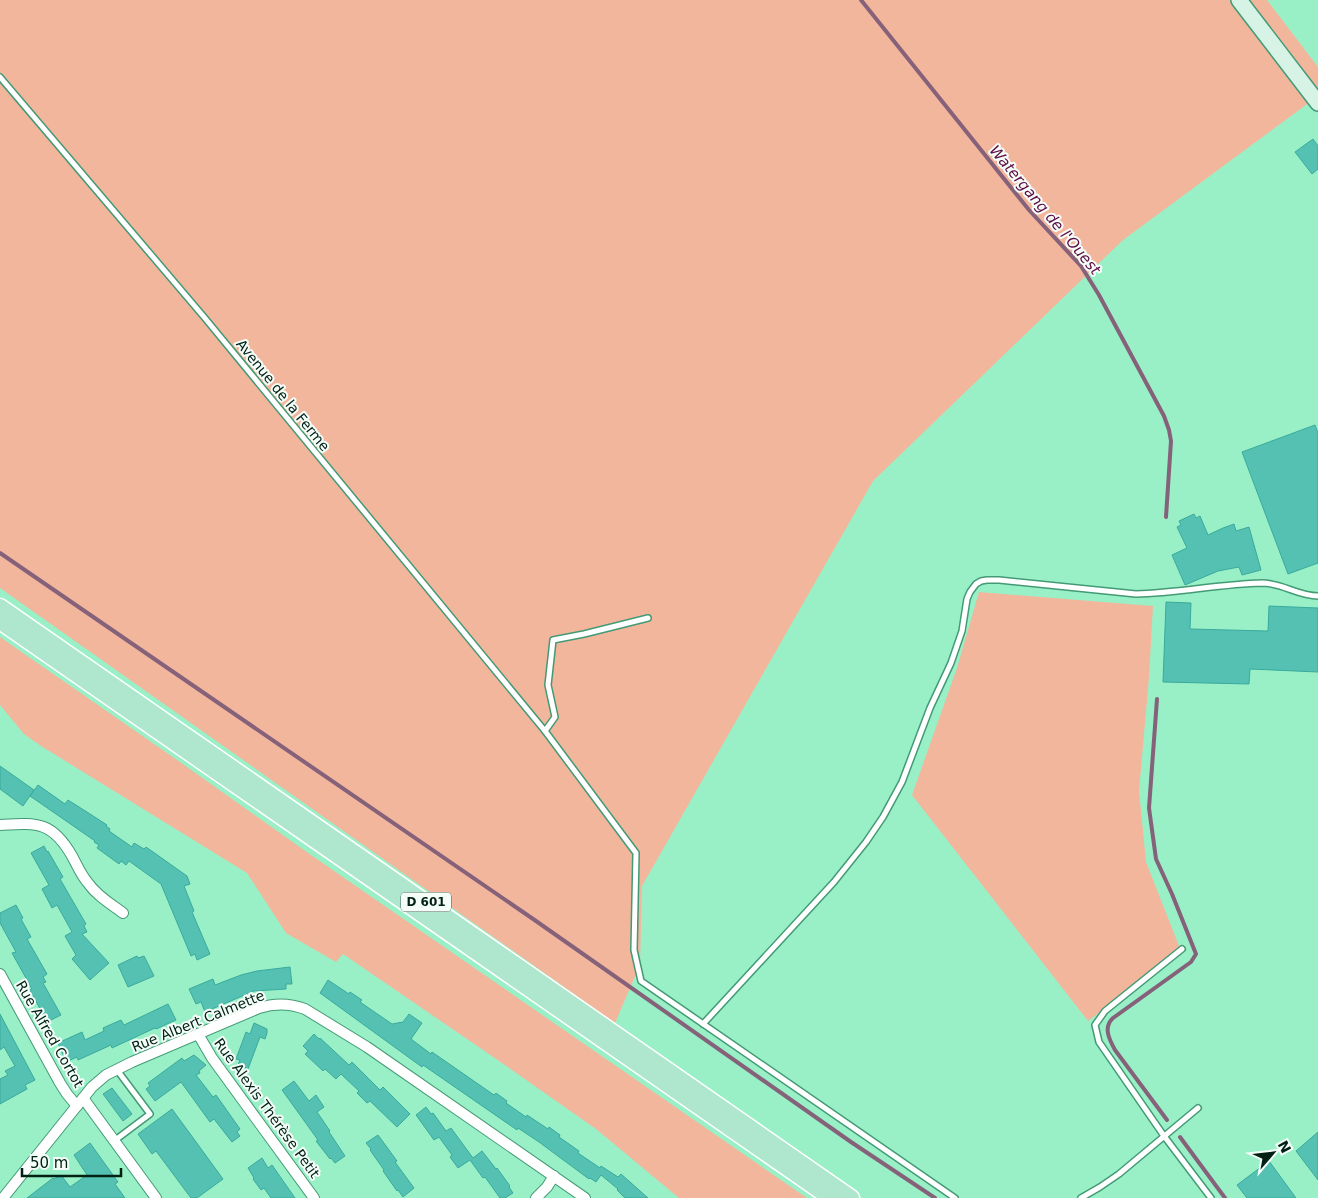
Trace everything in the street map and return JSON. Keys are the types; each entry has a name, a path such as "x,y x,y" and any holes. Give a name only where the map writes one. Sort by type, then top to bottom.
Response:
{"main road":[{"path":"1239,0 1318,103"},
{"name":"D 601","path":"0,607 851,1198"},
{"name":"D 601","path":"0,621 831,1198"}],"street":[{"path":"0,825 33,824 44,826 54,832 63,842 92,889 123,913"},
{"name":"Rue Alfred Cortot","path":"0,974 67,1094 80,1102 114,1141 156,1198"},
{"name":"Rue Albert Calmette","path":"3,1198 100,1080 117,1069 264,1006 282,1004 305,1009 367,1047 585,1198"},
{"name":"Rue Alexis Thérèse Petit","path":"198,1034 212,1058 314,1198"},
{"path":"536,1198 547,1187 554,1176"}],"lane":[{"name":"Avenue de la Ferme","path":"0,77 204,317 545,731 636,853 634,950 641,981 955,1198"},
{"path":"703,1024 834,882 866,842 888,808 902,782 927,717 951,663 962,631 967,598 972,587 981,581 993,580 1125,593 1158,593 1262,583 1278,585 1304,595 1318,596"},
{"path":"545,731 555,717 548,685 553,640 648,618"},
{"path":"1182,949 1105,1011 1095,1025 1099,1042 1164,1136 1211,1198"},
{"path":"114,1141 150,1114 117,1069"},
{"path":"1081,1198 1100,1188 1119,1174 1198,1108"}],"shaded area":[{"path":"0,0 1267,0 1318,67 1318,96 1123,240 873,481 642,886 640,965 615,1023 0,588"},
{"path":"979,592 1153,606 1139,791 1146,862 1181,951 1088,1021 912,795 957,668"},
{"path":"0,637 807,1198 679,1198 596,1129 343,954 336,962 286,933 247,873 24,734 0,705"}],"building":[{"path":"1313,139 1318,146 1318,169 1312,174 1295,152"},
{"path":"1315,425 1318,433 1318,563 1288,574 1242,452"},
{"path":"1194,514 1196,518 1200,516 1208,535 1234,524 1236,531 1249,527 1261,570 1242,575 1239,567 1218,571 1185,585 1172,555 1187,548 1177,527 1181,525 1179,521"},
{"path":"1166,602 1191,603 1190,629 1268,631 1269,606 1318,608 1318,672 1250,669 1249,684 1163,682"},
{"path":"0,766 34,790 23,806 0,789"},
{"path":"38,785 65,804 68,800 107,825 110,829 109,831 132,847 134,843 144,849 146,847 187,876 190,884 184,886 194,911 192,912 210,954 197,960 195,954 191,956 161,884 129,861 126,865 121,861 119,864 97,848 99,845 95,841 30,796"},
{"path":"44,846 63,877 60,879 86,924 84,926 87,932 82,934 109,963 90,980 72,959 76,955 65,936 72,932 57,905 52,908 42,889 49,885 31,853"},
{"path":"16,905 31,937 27,939 47,974 43,977 46,982 43,983 61,1015 47,1022 30,990 32,989 12,953 16,952 0,923 0,913"},
{"path":"137,956 138,958 144,956 154,976 128,987 118,965"},
{"path":"290,967 292,984 286,984 286,989 254,991 205,1012 201,1002 196,1004 189,989 213,979 215,985 257,971"},
{"path":"328,980 362,1000 360,1002 392,1024 403,1022 409,1014 422,1023 411,1039 494,1095 496,1093 507,1101 506,1103 526,1117 527,1115 548,1129 549,1127 560,1135 559,1137 579,1151 578,1153 600,1168 601,1166 618,1177 621,1174 648,1198 625,1198 618,1189 601,1175 596,1182 589,1179 539,1142 518,1128 517,1130 423,1065 422,1067 320,993"},
{"path":"168,1004 176,1020 112,1048 111,1045 78,1060 77,1057 66,1062 58,1043 82,1032 85,1040 104,1031 103,1028 121,1020 124,1025"},
{"path":"0,1014 35,1080 25,1085 27,1089 0,1104 0,1079 8,1075 5,1071 15,1066 4,1047 0,1050"},
{"path":"254,1023 267,1029 267,1033 265,1039 260,1037 248,1069 238,1065 240,1060 236,1059 246,1032 250,1034"},
{"path":"314,1034 349,1065 352,1062 380,1090 383,1087 410,1114 397,1127 370,1101 367,1103 357,1093 359,1091 341,1074 336,1079 325,1069 323,1071 305,1054 308,1051 303,1046"},
{"path":"194,1055 206,1065 196,1075 213,1097 216,1095 240,1129 237,1132 240,1136 232,1142 214,1119 210,1122 181,1082 155,1101 146,1089 150,1086 148,1083 182,1058 184,1061"},
{"path":"294,1081 309,1101 316,1095 324,1107 317,1112 345,1156 335,1163 316,1141 318,1140 282,1090"},
{"path":"112,1088 132,1114 123,1121 103,1094"},
{"path":"426,1107 431,1114 433,1113 446,1131 451,1128 473,1158 482,1151 497,1168 513,1193 505,1198 500,1198 470,1160 458,1168 450,1157 452,1155 439,1137 434,1140 416,1115"},
{"path":"172,1109 223,1179 197,1198 191,1198 156,1151 152,1154 138,1134"},
{"path":"1318,1132 1318,1180 1296,1151"},
{"path":"378,1135 414,1188 403,1197 383,1171 366,1143"},
{"path":"90,1143 118,1182 115,1184 125,1198 27,1198 53,1178 61,1175 70,1187 87,1175 74,1155"},
{"path":"262,1158 268,1168 272,1165 295,1198 271,1198 264,1188 261,1190 248,1168"},
{"path":"1269,1161 1296,1198 1247,1198 1237,1185"}],"waterway":[{"name":"Watergang de l'Ouest","path":"861,0 1029,210 1081,266 1099,295 1164,416 1169,430 1171,441 1166,517"},
{"path":"0,553 536,921 851,1142 935,1198"},
{"name":"Watergang de l'Ouest","path":"1157,699 1149,808 1156,859 1196,954 1191,962 1113,1018 1108,1025 1108,1029 1109,1037 1115,1050 1167,1120"},
{"name":"Watergang de l'Ouest","path":"1180,1137 1225,1198"}]}
